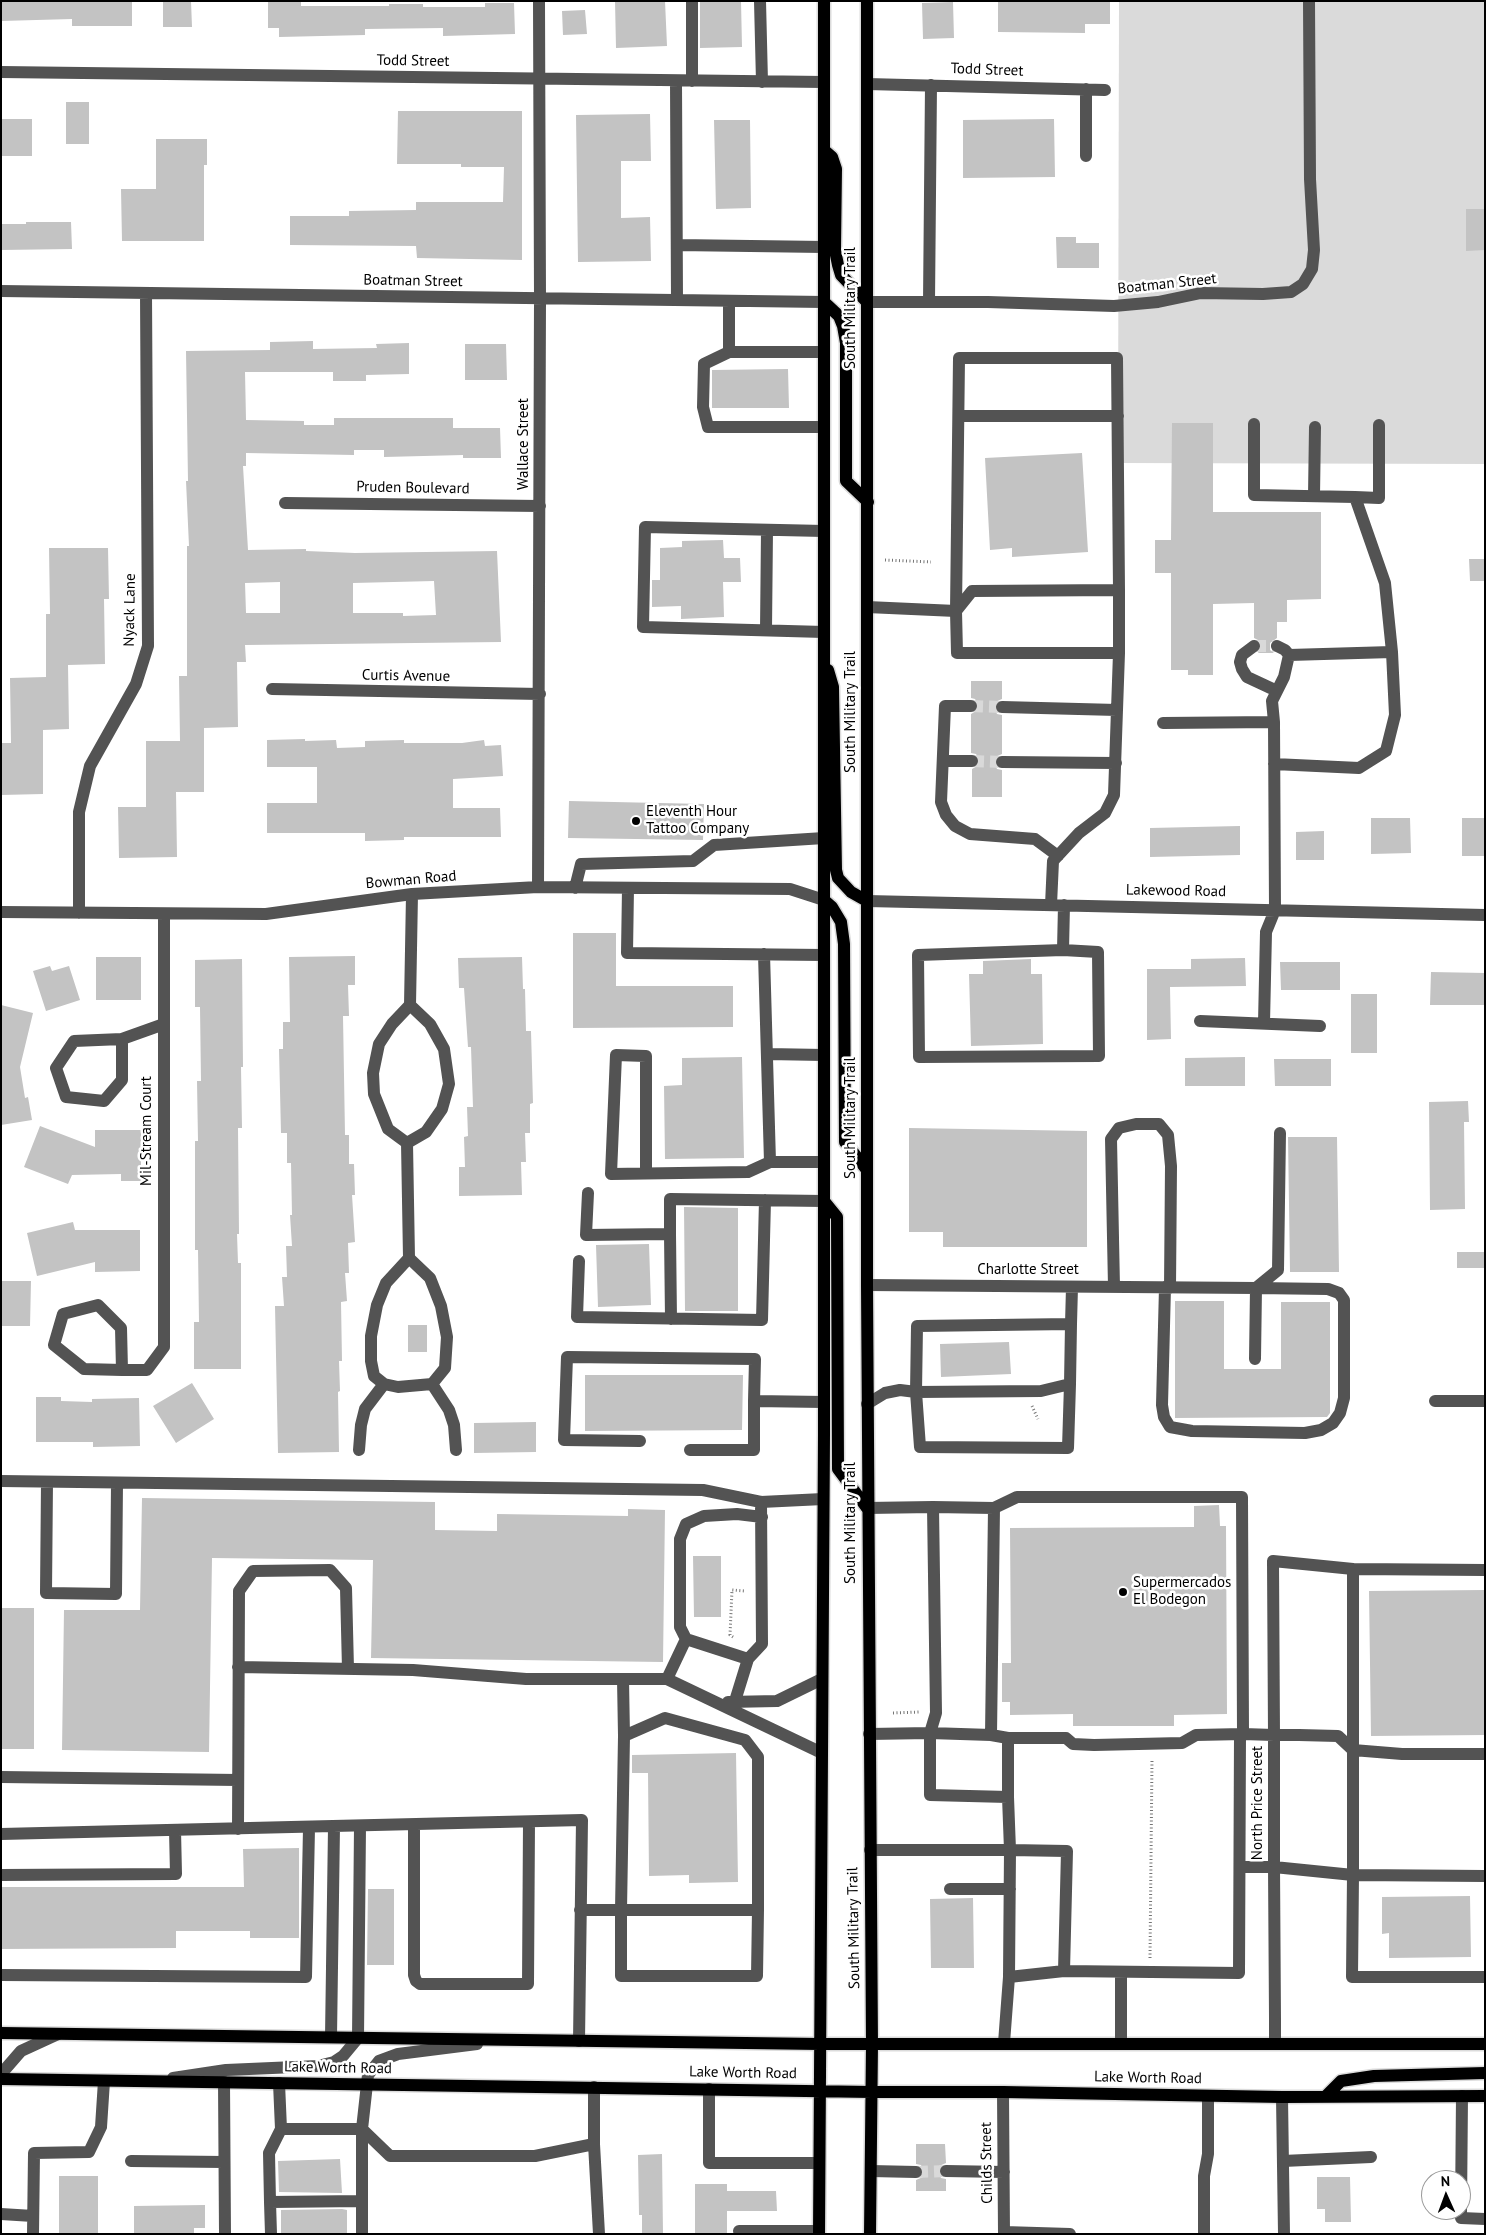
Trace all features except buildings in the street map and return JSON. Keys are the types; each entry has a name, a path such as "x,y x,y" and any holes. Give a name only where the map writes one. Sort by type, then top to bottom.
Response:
{"main road":[{"name":"South Military Trail","path":"819,2232 824,1402 824,1"},
{"name":"South Military Trail","path":"867,1 867,1508 872,2044 870,2234"},
{"path":"824,150 832,157 836,169 835,250 838,265 841,275 867,302"},
{"path":"824,302 839,316 846,343 846,481 868,502"},
{"path":"824,658 833,687 836,870 838,878 851,892 867,901"},
{"path":"824,900 832,907 841,922 844,944 845,1142 867,1170"},
{"path":"824,1201 837,1217 838,1469 867,1508"},
{"name":"Lake Worth Road","path":"1,2033 820,2044 1485,2044"},
{"path":"1326,2097 1341,2081 1374,2076 1485,2073"},
{"name":"Lake Worth Road","path":"1,2079 1282,2097 1485,2096"}],"street":[{"name":"Wallace Street","path":"538,888 540,694 539,1"},
{"path":"692,1 692,81"},
{"path":"760,1 762,82"},
{"name":"Boatman Street","path":"867,302 1114,306 1158,302 1201,293 1263,294 1291,292 1302,284 1312,269 1314,250 1310,179 1309,1"},
{"name":"Todd Street","path":"1,72 824,82"},
{"path":"676,81 677,300"},
{"name":"Todd Street","path":"867,84 1106,90"},
{"path":"929,302 931,85"},
{"path":"1086,90 1086,156"},
{"path":"677,245 824,248"},
{"name":"Boatman Street","path":"1,291 824,302"},
{"name":"Nyack Lane","path":"79,913 79,812 90,766 136,684 148,646 146,293"},
{"path":"729,301 729,352"},
{"path":"824,352 729,352 704,364 703,407 708,427 824,427"},
{"path":"1063,950 1053,861 1079,833 1105,813 1114,795 1119,653 1116,358 960,358 957,653 1119,653"},
{"path":"959,416 1118,416"},
{"path":"1254,424 1254,495 1379,498 1379,425"},
{"path":"1314,496 1316,427"},
{"path":"1274,764 1360,768 1386,751 1395,715 1392,652 1385,583 1355,497"},
{"name":"Pruden Boulevard","path":"286,503 540,506"},
{"path":"824,531 645,527 642,627 824,632"},
{"path":"766,630 767,530"},
{"path":"956,611 972,591 1119,590"},
{"path":"867,607 956,611"},
{"path":"1254,646 1242,655 1240,662 1242,669 1247,677 1277,691"},
{"path":"1277,646 1285,650 1289,655"},
{"path":"1289,655 1392,652"},
{"path":"1264,1023 1266,932 1275,910 1274,722 1272,701 1284,677 1289,655"},
{"name":"Curtis Avenue","path":"272,690 540,694"},
{"path":"971,706 945,706 942,802 946,815 955,826 970,834 1035,839 1058,856"},
{"path":"1002,707 1117,710"},
{"path":"1163,723 1274,722"},
{"path":"943,761 972,762"},
{"path":"1002,762 1116,763"},
{"path":"575,888 581,864 693,861 714,845 824,838"},
{"name":"Bowman Road","path":"1,912 266,914 412,894 538,888 790,889 824,900"},
{"path":"628,888 627,953 824,955"},
{"path":"407,1143 388,1129 374,1094 373,1073 378,1044 392,1024 410,1005 412,894"},
{"name":"Lakewood Road","path":"867,901 1485,915"},
{"name":"Mil-Stream Court","path":"122,1370 147,1370 164,1347 164,914"},
{"path":"1063,950 1098,952 1099,1056 919,1057 918,955 1063,950"},
{"path":"764,954 770,1162"},
{"path":"407,1143 426,1132 442,1109 449,1084 444,1049 430,1024 410,1005"},
{"path":"1200,1021 1320,1026"},
{"path":"122,1040 122,1080 104,1101 66,1097 56,1068 74,1041 122,1040 164,1024"},
{"path":"767,1054 824,1055"},
{"path":"646,1173 646,1056 616,1055 611,1174 748,1172 770,1162 824,1162"},
{"path":"1114,1287 1111,1139 1119,1128 1136,1124 1159,1124 1168,1135 1171,1175 1171,1250 1168,1287"},
{"path":"1255,1359 1256,1288 1278,1270 1280,1133"},
{"path":"407,1143 409,1258 386,1283 377,1306 370,1336 370,1361 374,1376 384,1384 398,1387 432,1384 445,1368 445,1329 441,1306 430,1278 409,1258"},
{"path":"588,1194 586,1235 670,1234"},
{"path":"671,1319 670,1199 824,1201"},
{"path":"579,1262 578,1317 762,1320 765,1200"},
{"name":"Charlotte Street","path":"867,1285 1072,1286 1168,1287 1188,1288 1328,1289 1339,1293 1344,1300 1344,1398 1340,1413 1333,1423 1321,1430 1305,1433 1202,1431 1170,1427 1164,1417 1162,1405 1168,1287"},
{"path":"1071,1324 917,1326 916,1392 920,1447 1068,1448 1072,1286"},
{"path":"98,1305 121,1328 122,1370 84,1369 54,1346 63,1314 98,1305"},
{"path":"640,1441 564,1440 568,1357 755,1359 754,1450 690,1450"},
{"path":"359,1450 365,1408 384,1384"},
{"path":"432,1384 449,1410 454,1425 456,1450"},
{"path":"867,1404 885,1393 900,1390 916,1392 1041,1391 1070,1384"},
{"path":"754,1401 824,1402"},
{"path":"1435,1401 1485,1402"},
{"path":"1,1481 703,1490 761,1502 823,1499"},
{"path":"47,1482 46,1593 116,1594 117,1483"},
{"path":"867,1508 994,1508 1017,1497 1242,1497 1239,1973 1064,1971 1009,1977"},
{"path":"736,1702 756,1651 762,1517 761,1502"},
{"path":"933,1507 936,1713 930,1733 930,1795 1008,1797"},
{"path":"991,1735 994,1508"},
{"path":"686,1639 680,1627 680,1539 686,1524 704,1516 737,1514 762,1517"},
{"name":"North Price Street","path":"1275,2044 1273,1561 1353,1569"},
{"path":"1485,1570 1353,1569 1352,1977 1485,1977"},
{"path":"238,1829 239,1592 253,1571 330,1570 346,1588 348,1669"},
{"path":"686,1639 756,1651"},
{"path":"667,1679 686,1639"},
{"path":"238,1667 413,1670 526,1679 667,1679 822,1753"},
{"path":"715,1702 777,1701 822,1678"},
{"path":"623,1679 621,1976 757,1976 758,1757 745,1740 665,1718 624,1736"},
{"path":"869,1734 930,1733 991,1735 1008,1738 1066,1738 1073,1744 1182,1743 1196,1735 1274,1734 1338,1736 1353,1750 1402,1754 1485,1754"},
{"path":"1004,2043 1009,1977 1010,1850 1008,1738"},
{"path":"1,1776 238,1780"},
{"path":"1,1834 582,1820 579,2041"},
{"path":"414,1825 414,1975 416,1981 420,1984 528,1984 529,1822"},
{"path":"148,2081 226,2070 318,2066 334,2062 343,2056 358,2038 360,1826"},
{"path":"331,2037 334,1827"},
{"path":"1,1975 306,1977 309,1828"},
{"path":"1,1875 176,1874 175,1830"},
{"path":"870,1850 1067,1851 1064,1971"},
{"path":"1240,1867 1274,1867 1353,1875 1485,1876"},
{"path":"950,1889 1010,1889"},
{"path":"580,1910 758,1910"},
{"path":"1121,1972 1121,2044"},
{"path":"1,2074 21,2051 58,2034"},
{"path":"362,2234 362,2129 366,2084 373,2066 378,2061 398,2054 435,2048 520,2040"},
{"path":"33,2234 34,2153 90,2152 101,2128 104,2081"},
{"path":"224,2082 224,2234"},
{"path":"271,2234 269,2153 281,2129 279,2083"},
{"path":"594,2088 594,2144 598,2234"},
{"path":"709,2089 709,2163 819,2163"},
{"name":"Childs Street","path":"1003,2092 1004,2233"},
{"path":"1204,2234 1204,2176 1208,2154 1208,2096"},
{"path":"1461,2170 1462,2096"},
{"path":"1282,2097 1284,2234"},
{"path":"281,2129 362,2129 390,2156 536,2156 594,2144"},
{"path":"1283,2161 1371,2157"},
{"path":"131,2162 224,2162"},
{"path":"871,2171 916,2172"},
{"path":"946,2171 1004,2172"},
{"path":"270,2202 362,2201"},
{"path":"1,2214 33,2216"},
{"path":"1471,2218 1485,2218"},
{"path":"739,2231 819,2232"},
{"path":"1004,2233 1070,2234"}],"path":[{"path":"885,560 930,562"},
{"path":"745,1590 732,1590 730,1635 756,1651"},
{"path":"893,1713 920,1712"},
{"path":"1146,1972 1150,1958 1152,1918 1152,1744"}],"shaded area":[{"path":"1119,1 1485,1 1485,464 1118,463"}],"tunnel":[{"path":"1254,646 1277,646"},
{"path":"971,706 1002,707"},
{"path":"972,761 1002,762"},
{"path":"916,2172 946,2171"}],"place":[{"name":"Eleventh Hour Tattoo Company","path":"636,821"},
{"name":"Supermercados El Bodegon","path":"1123,1592"}]}
